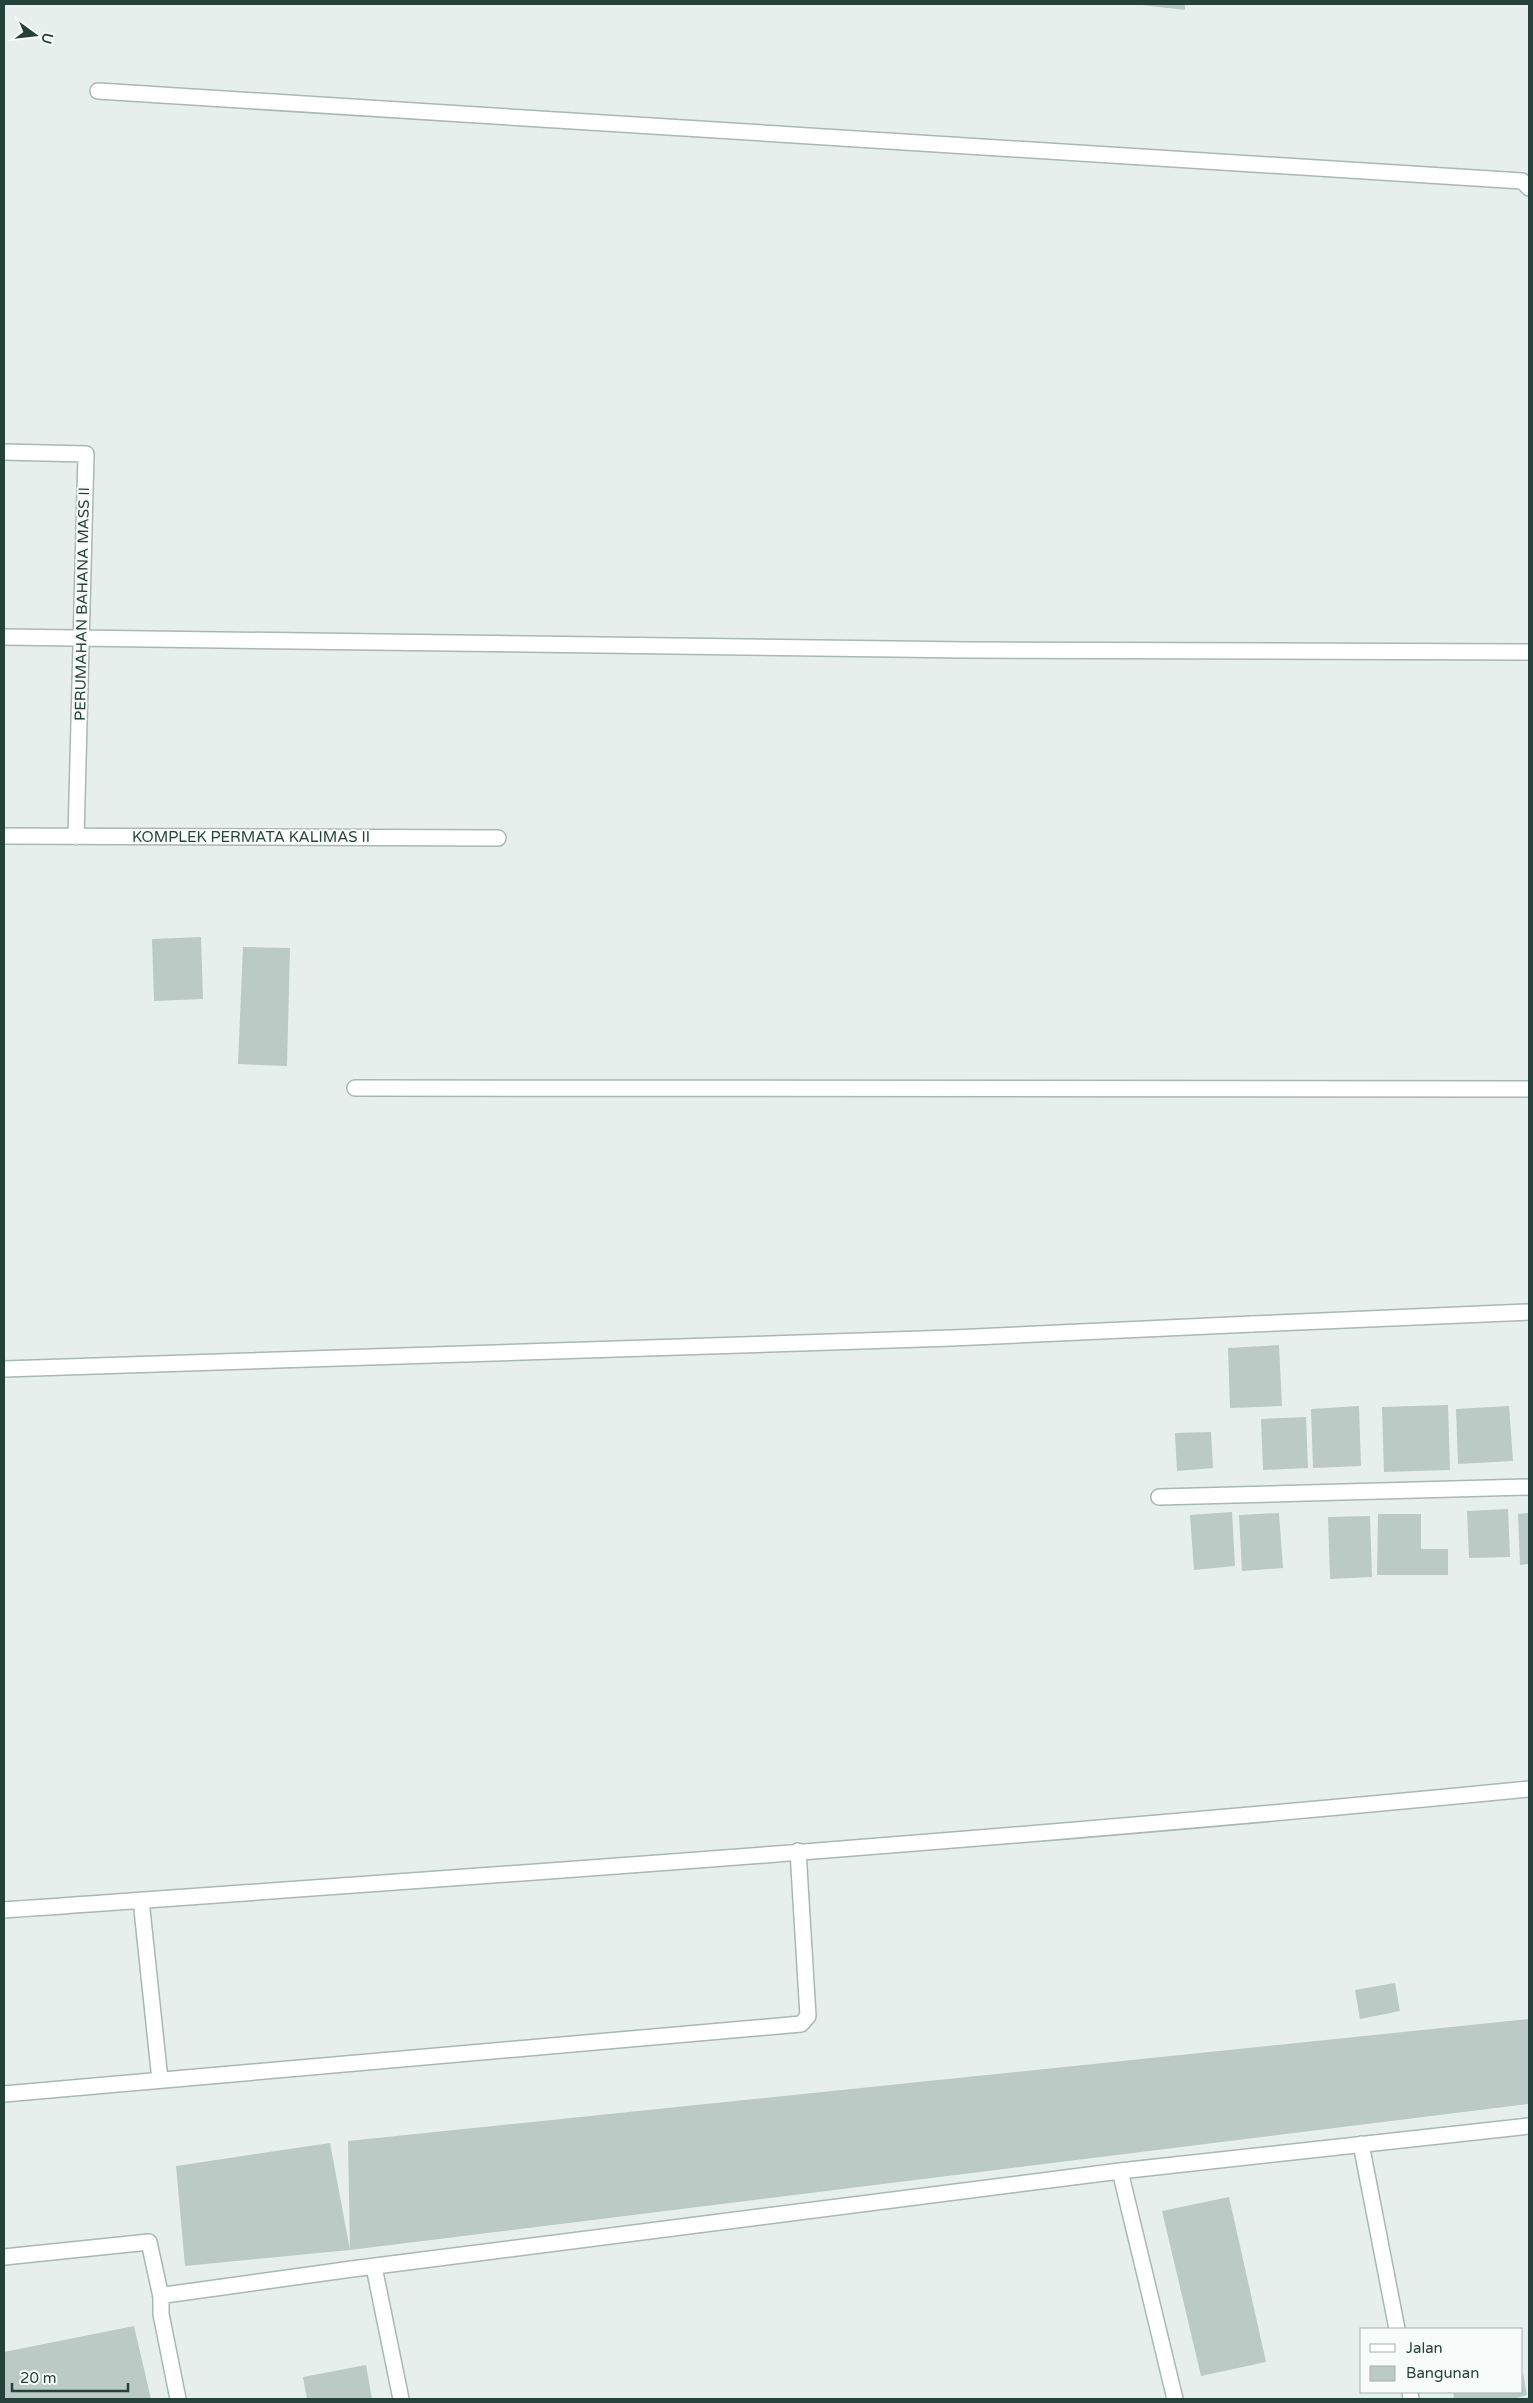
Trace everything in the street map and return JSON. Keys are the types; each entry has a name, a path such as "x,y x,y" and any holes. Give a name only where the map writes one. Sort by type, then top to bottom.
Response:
{"street":[{"path":"98,91 1522,181 1529,188"},
{"name":"PERUMAHAN BAHANA MASS II","path":"4,452 86,454 76,836"},
{"path":"4,637 967,650 1529,652"},
{"name":"KOMPLEK PERMATA KALIMAS II","path":"4,836 498,838"},
{"path":"355,1088 1529,1088"},
{"path":"4,1369 932,1338 1529,1312"},
{"path":"1159,1497 1529,1487"},
{"path":"4,1910 798,1851 1359,1805 1529,1789"},
{"path":"4,2094 801,2024 808,2016 798,1851"},
{"path":"141,1900 160,2080"},
{"path":"163,2296 374,2266 1120,2172 1529,2126"},
{"path":"1361,2144 1397,2328"},
{"path":"1120,2172 1175,2399"},
{"path":"4,2258 149,2242 163,2296 161,2314 178,2399"},
{"path":"374,2266 401,2399"}],"building":[{"path":"1133,4 1185,4 1185,10"},
{"path":"201,937 203,999 154,1001 152,939"},
{"path":"243,947 290,948 287,1066 238,1064"},
{"path":"1279,1345 1282,1406 1230,1408 1228,1348"},
{"path":"1448,1405 1450,1470 1384,1472 1382,1407"},
{"path":"1359,1406 1361,1466 1313,1468 1311,1409"},
{"path":"1509,1406 1513,1461 1458,1464 1456,1409"},
{"path":"1306,1417 1308,1468 1263,1470 1261,1419"},
{"path":"1211,1432 1213,1468 1177,1471 1175,1433"},
{"path":"1508,1509 1510,1557 1469,1558 1467,1511"},
{"path":"1232,1512 1235,1566 1194,1570 1190,1515"},
{"path":"1279,1513 1283,1568 1242,1571 1239,1515"},
{"path":"1529,1513 1529,1564 1520,1565 1518,1514"},
{"path":"1378,1514 1421,1514 1421,1549 1448,1549 1448,1575 1377,1575"},
{"path":"1370,1516 1372,1577 1330,1579 1328,1517"},
{"path":"1395,1983 1400,2011 1360,2019 1355,1990"},
{"path":"1529,2019 1529,2104 350,2250 348,2141"},
{"path":"330,2143 350,2250 185,2266 176,2166"},
{"path":"1229,2197 1266,2362 1201,2376 1162,2211"},
{"path":"134,2326 151,2399 4,2399 4,2352"},
{"path":"366,2365 372,2399 307,2399 303,2377"},
{"path":"1523,2373 1527,2395 1513,2399 1454,2399 1453,2393 1523,2393"}]}
